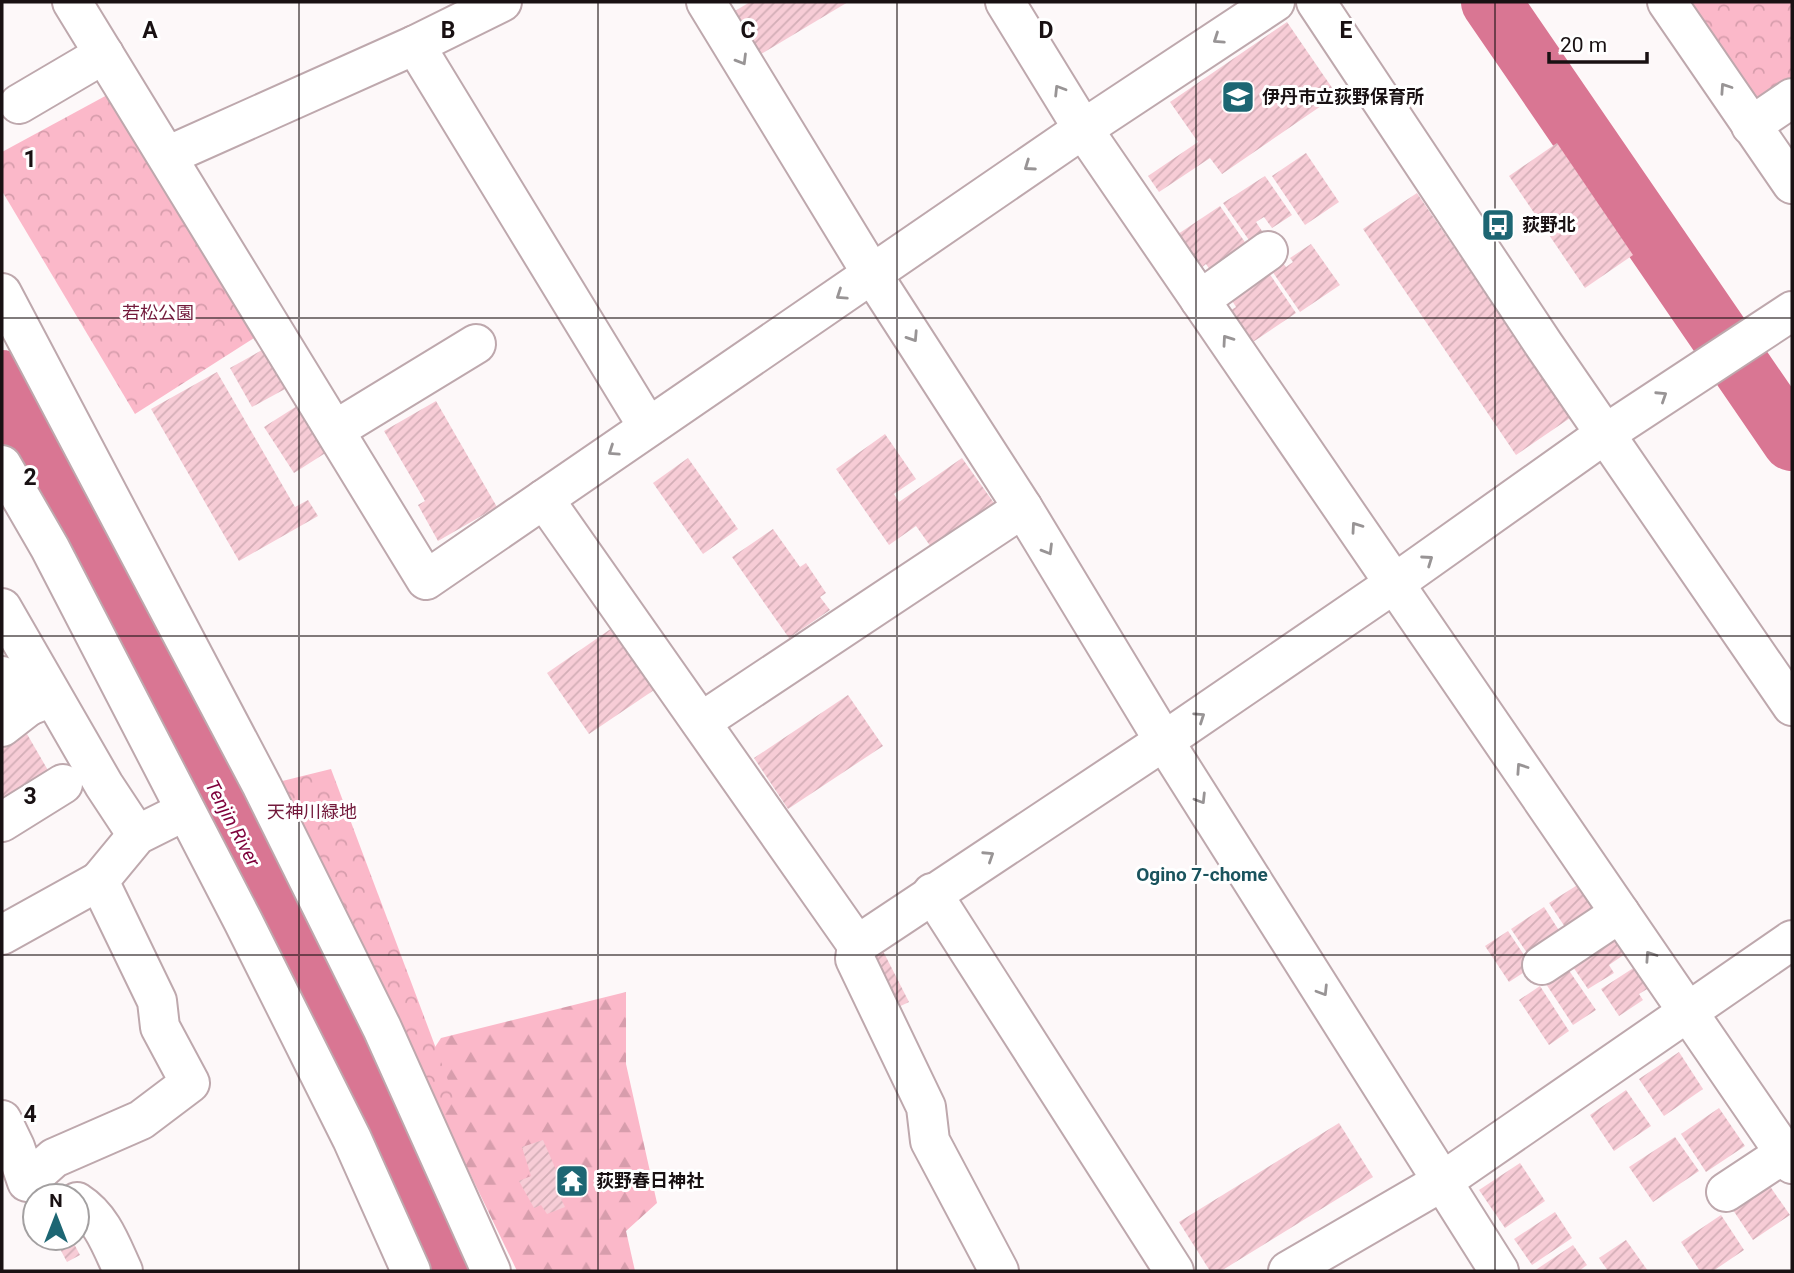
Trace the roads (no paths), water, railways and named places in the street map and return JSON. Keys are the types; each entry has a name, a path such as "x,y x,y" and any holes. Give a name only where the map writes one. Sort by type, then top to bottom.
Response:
{"street":[{"path":"72,2 426,580 1083,129 1275,2"},
{"path":"167,156 415,45 502,2"},
{"path":"706,2 872,274 1023,508 1164,741 1499,1271"},
{"path":"1005,2 1083,129 1789,1159 1726,1192"},
{"path":"1316,2 1605,434 1792,706"},
{"path":"1667,2 1792,184"},
{"path":"415,45 648,427"},
{"path":"19,104 104,54"},
{"path":"1751,125 1792,98"},
{"path":"1200,300 1268,251"},
{"path":"2,293 268,798 382,1028 491,1271"},
{"path":"857,945 1164,741 1395,583 1605,434 1792,311"},
{"path":"335,430 476,344"},
{"path":"2,465 50,548 243,921 346,1127 411,1271"},
{"path":"544,499 857,945 855,959 926,1107 930,1141 999,1271"},
{"path":"701,722 1023,508"},
{"path":"2,608 28,710"},
{"path":"2,676 28,710 104,785 136,835"},
{"path":"2,822 64,784"},
{"path":"2,934 99,881 136,835 185,811"},
{"path":"14,1188 54,1158 141,1120 190,1083 160,1027 157,1001 99,881"},
{"path":"932,893 1174,1271"},
{"path":"1542,965 1620,913"},
{"path":"1288,1271 1443,1181 1792,940"},
{"path":"2,1120 15,1147 14,1188"},
{"path":"91,1212 103,1227 123,1271"}],"waterway":[{"path":"1491,2 1792,441"},
{"name":"Tenjin River","path":"2,380 347,1041 454,1271"}],"place":[{"name":"伊丹市立荻野保育所","path":"1238,97"},
{"name":"荻野北","path":"1498,225"},
{"name":"荻野春日神社","path":"572,1181"}],"district":[{"name":"Ogino 7-chome","path":"1202,874"}],"park label":[{"name":"若松公園","path":"158,313"},
{"name":"天神川緑地","path":"312,812"}]}
